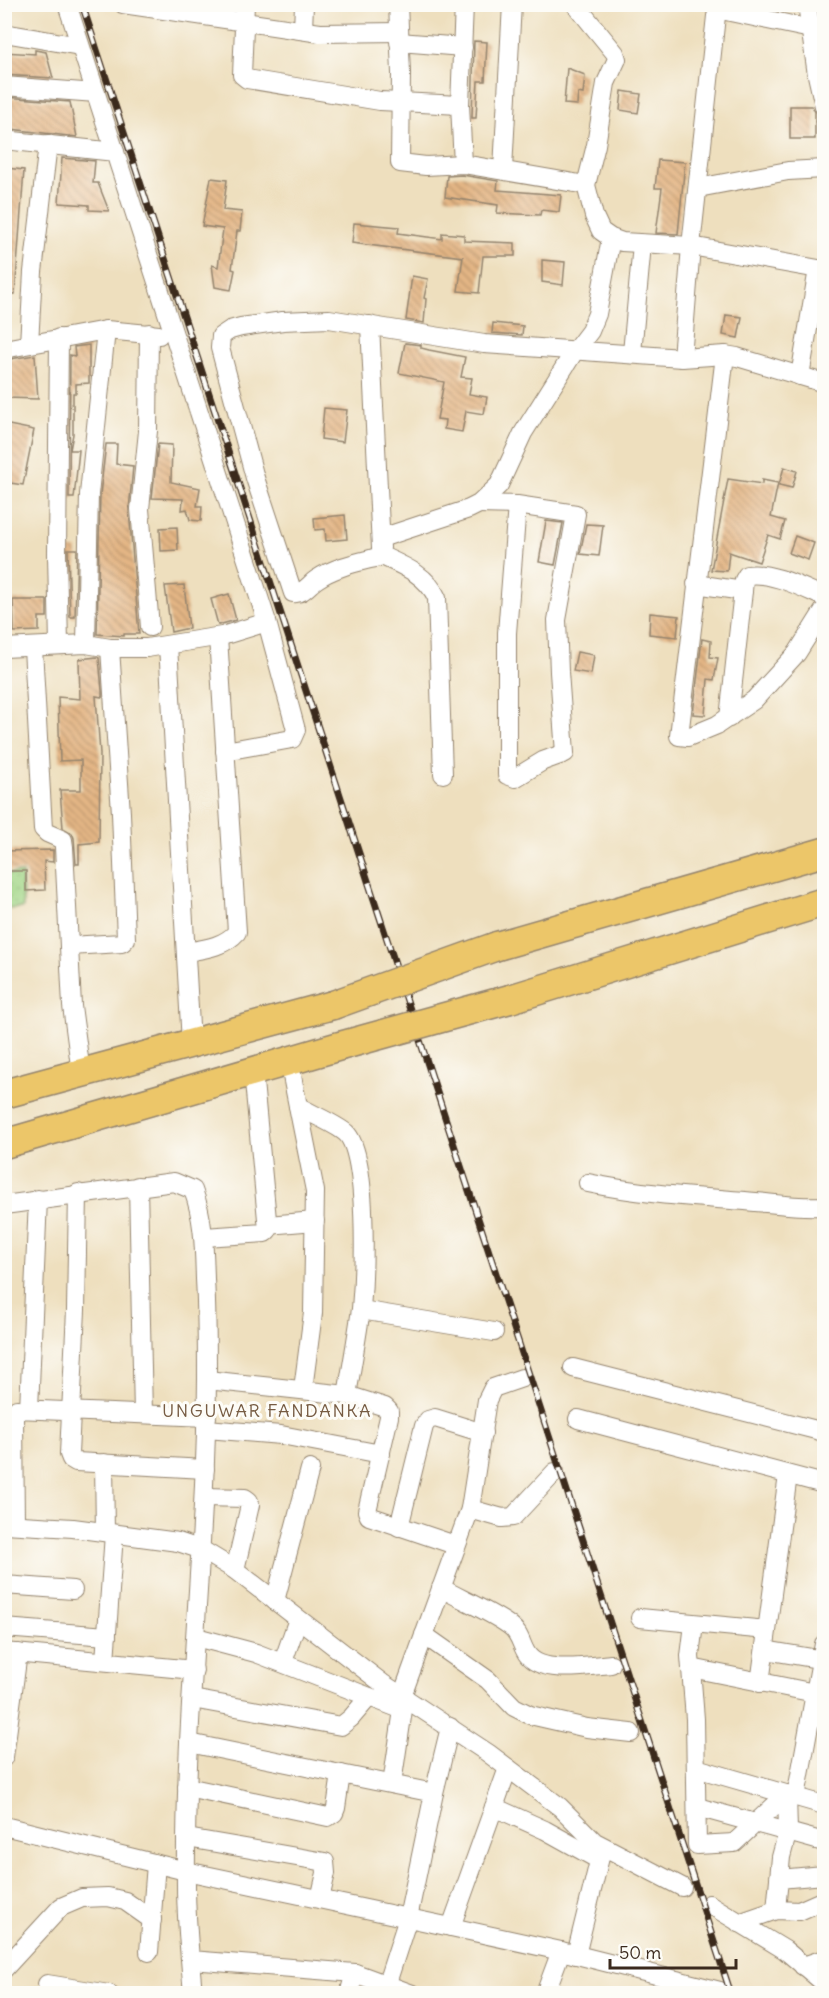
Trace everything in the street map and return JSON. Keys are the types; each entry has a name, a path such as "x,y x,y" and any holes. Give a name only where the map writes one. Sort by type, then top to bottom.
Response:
{"main road":[{"path":"4,1094 333,1005 497,946 825,852"},
{"path":"4,1144 510,999 825,902"}],"street":[{"path":"67,4 267,622 296,730 292,739 225,751"},
{"path":"123,4 245,14 303,30 399,37 463,47"},
{"path":"303,30 304,4"},
{"path":"398,4 400,163 426,166 463,164 503,169 586,185"},
{"path":"463,164 460,105 464,4"},
{"path":"503,169 512,4"},
{"path":"575,4 617,59 606,83 596,145 586,185 594,216 601,231 610,238 622,242 692,246 821,270 800,376"},
{"path":"807,4 818,28 817,75 825,106"},
{"path":"682,358 716,16 721,10 818,28"},
{"path":"245,14 242,75 244,77 400,103 460,105"},
{"path":"4,33 80,46"},
{"path":"4,86 96,93"},
{"path":"4,140 115,152"},
{"path":"29,344 33,272 48,144"},
{"path":"698,188 788,171 825,169"},
{"path":"610,238 597,314 590,331 574,352 523,434 499,485 479,504 381,547 317,579 300,593 293,593 255,478 220,348 222,336 230,330 329,319 484,344 574,352 632,353 682,358 725,355 823,381"},
{"path":"632,353 642,244"},
{"path":"370,325 381,547"},
{"path":"4,349 106,330 175,337"},
{"path":"86,644 89,494 106,330"},
{"path":"149,333 148,431 140,509 150,627"},
{"path":"59,338 57,532 59,645"},
{"path":"725,355 679,736 688,737 729,718 754,700 797,653 825,610"},
{"path":"479,504 517,505 576,514 557,620 565,753 543,761 515,778 507,775 507,633 517,505"},
{"path":"381,547 421,577 432,588 437,598 443,774"},
{"path":"729,718 744,580 747,575 755,574 791,582 825,597"},
{"path":"696,584 743,591"},
{"path":"4,648 86,644 110,648 147,648 218,637 267,622"},
{"path":"186,952 215,946 233,937 237,932 218,637"},
{"path":"168,645 191,1043"},
{"path":"33,648 42,829 63,840 72,1006 81,1073"},
{"path":"69,946 122,943 126,939 121,813 110,648"},
{"path":"288,1061 315,1191 313,1313 303,1389"},
{"path":"204,1236 265,1233 268,1230 253,1071"},
{"path":"298,1106 347,1134 356,1151 362,1190 364,1276 361,1310 347,1395"},
{"path":"4,1205 78,1193 174,1182 193,1190 200,1207 204,1236 207,1324 207,1423 202,1550 189,1743 186,1871 193,1994"},
{"path":"588,1183 663,1195 788,1206 825,1206"},
{"path":"138,1186 143,1414"},
{"path":"78,1193 76,1310 70,1411 69,1454 71,1459 76,1462 205,1468"},
{"path":"29,1409 38,1200"},
{"path":"268,1225 315,1221"},
{"path":"361,1310 494,1332"},
{"path":"573,1368 825,1432"},
{"path":"392,1784 403,1703 455,1545 470,1509 487,1400 493,1388 522,1378"},
{"path":"207,1380 347,1395 385,1407 389,1411 389,1417 367,1511 369,1516 455,1545"},
{"path":"381,1454 281,1435 143,1414 18,1409 14,1416 10,1524 178,1542 202,1550 235,1570 403,1703 450,1727 560,1808 595,1842 600,1854 568,1953 545,1994"},
{"path":"399,1527 424,1426 428,1420 435,1418 483,1433"},
{"path":"578,1419 825,1484"},
{"path":"104,1463 110,1533 105,1661"},
{"path":"275,1601 310,1469"},
{"path":"470,1509 502,1518 513,1517 555,1472"},
{"path":"760,1683 788,1475"},
{"path":"204,1497 245,1498 249,1501 235,1570"},
{"path":"4,1585 73,1590"},
{"path":"441,1588 512,1627 526,1654 534,1662 552,1667 611,1664"},
{"path":"640,1618 767,1630"},
{"path":"283,1662 298,1619"},
{"path":"694,1624 691,1668 695,1719 697,1845 734,1843 791,1795"},
{"path":"4,1628 107,1636"},
{"path":"424,1635 488,1680 514,1707 530,1715 587,1728 631,1733"},
{"path":"196,1637 283,1662 369,1697 403,1703"},
{"path":"765,1650 823,1655 791,1795 788,1831 781,1857 776,1910"},
{"path":"4,1757 11,1652 194,1670"},
{"path":"691,1668 815,1693"},
{"path":"192,1699 341,1726 369,1697"},
{"path":"387,1983 408,1918 450,1727"},
{"path":"189,1743 434,1792"},
{"path":"451,1927 508,1768"},
{"path":"696,1768 825,1805"},
{"path":"188,1787 328,1817 334,1814 336,1808 341,1774"},
{"path":"494,1807 682,1887"},
{"path":"697,1807 825,1842"},
{"path":"4,1826 186,1871 568,1953 720,1991"},
{"path":"187,1838 325,1862 326,1873 320,1899"},
{"path":"149,1952 156,1864"},
{"path":"779,1879 825,1875"},
{"path":"4,1969 61,1907 82,1898 108,1897 125,1901 152,1920"},
{"path":"738,1923 776,1910 799,1911 825,1900"},
{"path":"710,1904 785,1950 825,1983"},
{"path":"803,1966 825,1959"},
{"path":"190,1960 356,1973 408,1993"},
{"path":"349,1994 356,1973"},
{"path":"47,1984 109,1994"}],"green space":[{"path":"22,873 23,908 5,909 5,874"}],"building":[{"path":"474,41 487,42 485,81 478,81 476,118 472,118"},
{"path":"35,50 46,52 53,78 4,75 4,52 35,54"},
{"path":"567,68 585,75 583,94 578,93 577,105 564,104"},
{"path":"622,91 641,94 638,113 620,110"},
{"path":"4,97 70,102 77,137 11,129 13,112 4,111"},
{"path":"790,106 812,106 815,112 815,139 790,139"},
{"path":"62,158 95,161 93,183 98,183 109,211 89,210 89,205 59,203"},
{"path":"658,160 685,162 678,234 656,233 662,188 655,188"},
{"path":"6,168 24,170 15,294 4,294"},
{"path":"462,175 498,181 497,190 561,195 559,212 541,210 540,215 497,213 498,205 445,197 447,176"},
{"path":"211,178 227,180 223,210 242,212 240,231 237,231 232,269 235,270 231,290 215,287 212,265 218,267 223,229 202,226"},
{"path":"354,223 399,227 398,233 442,239 442,233 464,235 464,241 515,243 515,256 483,256 479,293 458,291 463,257 352,243"},
{"path":"542,260 565,262 563,285 542,282"},
{"path":"412,276 428,279 424,298 426,299 424,323 406,320"},
{"path":"726,315 742,317 738,338 723,335"},
{"path":"493,323 523,326 522,335 492,333"},
{"path":"405,343 465,357 461,377 472,378 469,394 487,397 484,414 466,411 462,432 444,429 445,420 437,419 444,382 399,373"},
{"path":"89,345 89,383 76,384 76,393 73,393 73,434 70,450 79,450 74,498 69,498 70,355 75,356 74,347"},
{"path":"35,355 38,399 7,398 8,393 4,393 4,360"},
{"path":"324,408 347,410 343,442 321,439"},
{"path":"4,424 34,430 23,485 4,482"},
{"path":"106,444 117,444 116,464 133,466 129,510 139,634 124,634 124,636 97,634 100,495"},
{"path":"158,444 172,445 171,482 200,488 197,506 202,506 201,521 190,520 187,509 182,510 183,499 152,498"},
{"path":"784,467 797,471 792,488 779,485"},
{"path":"728,479 762,484 762,480 778,483 771,517 785,521 780,539 768,535 759,562 729,552 727,571 711,570"},
{"path":"345,515 347,539 326,541 325,529 315,530 314,518"},
{"path":"546,521 563,523 555,565 539,562"},
{"path":"586,524 603,525 599,556 580,554"},
{"path":"177,527 178,550 161,551 160,528"},
{"path":"795,536 814,543 808,560 789,553"},
{"path":"68,549 77,549 75,617 70,617"},
{"path":"184,585 189,628 171,632 165,586"},
{"path":"229,594 236,620 218,625 211,599"},
{"path":"13,600 47,600 47,617 39,617 39,631 14,632"},
{"path":"650,613 679,616 677,637 649,634"},
{"path":"702,639 711,641 710,657 718,658 714,680 708,679 705,715 693,714"},
{"path":"577,652 594,655 591,674 573,671"},
{"path":"99,658 102,691 102,697 96,696 100,754 99,842 79,844 79,864 76,864 74,838 72,833 63,828 60,790 81,790 81,760 60,761 58,697 80,699 79,659"},
{"path":"53,850 53,862 44,861 45,890 26,891 26,871 4,871 4,851"}],"railway":[{"path":"82,4 731,1994"}],"district":[{"name":"UNGUWAR FANDANKA","path":"267,1411"}]}
